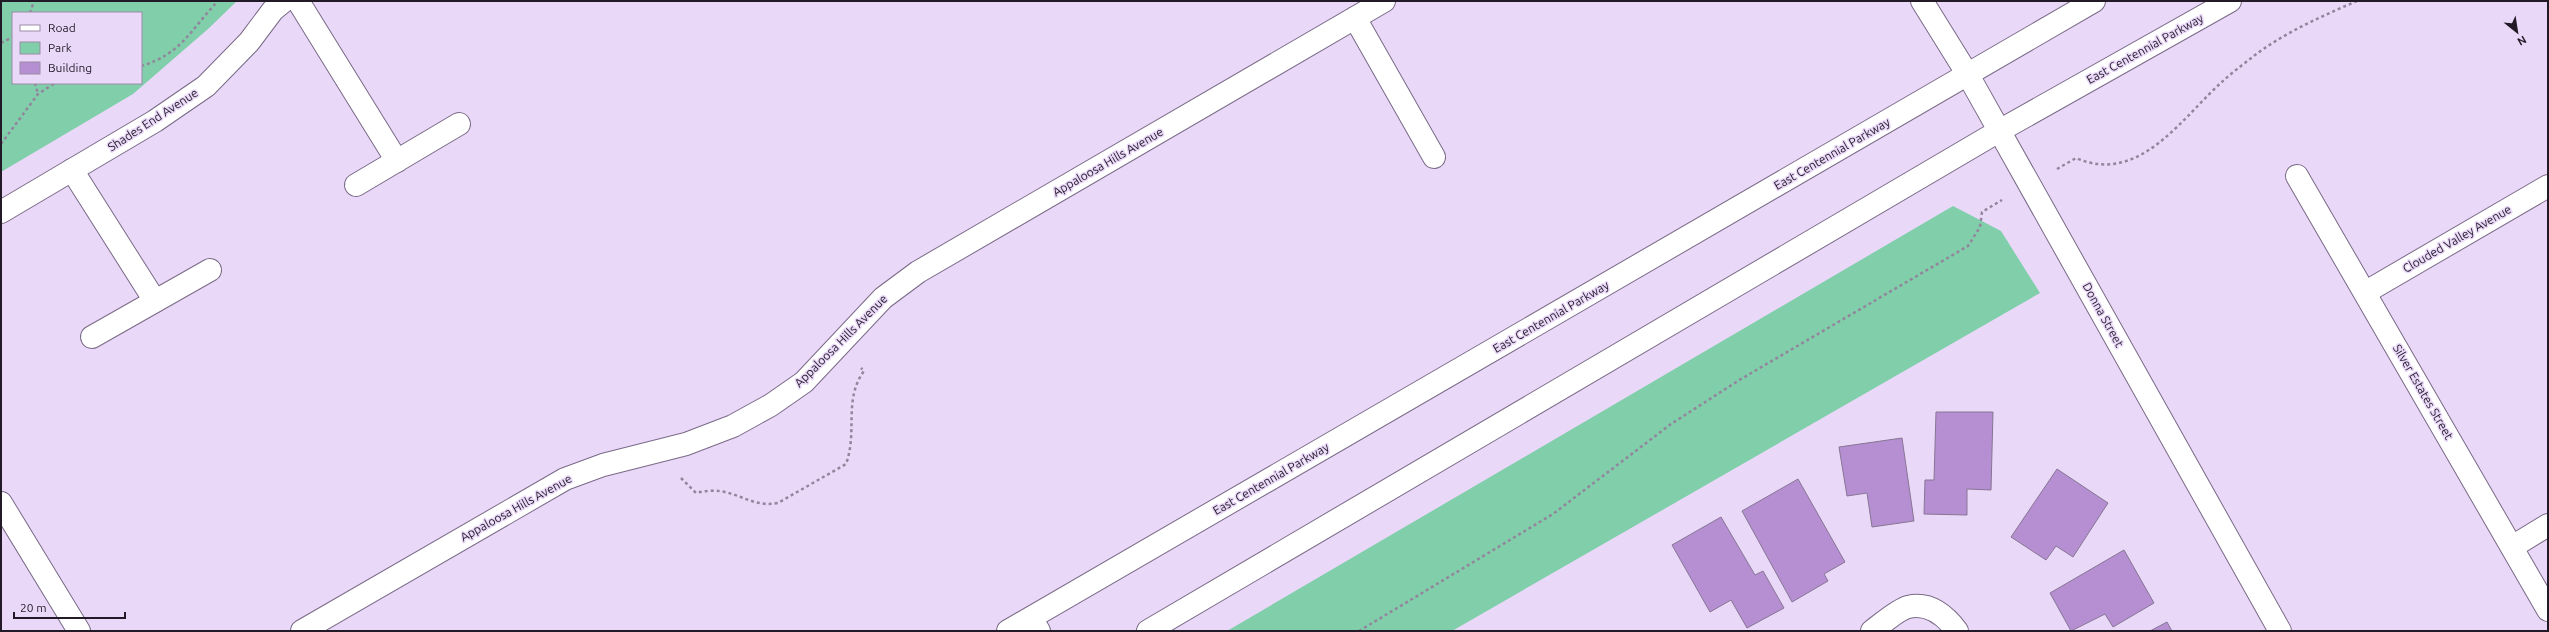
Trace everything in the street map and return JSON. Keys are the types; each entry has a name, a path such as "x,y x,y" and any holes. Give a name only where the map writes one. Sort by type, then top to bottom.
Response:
{"street":[{"name":"Shades End Avenue","path":"1,212 155,121 206,86 249,42 273,10 284,1"},
{"path":"298,1 397,161"},
{"name":"Appaloosa Hills Avenue","path":"302,631 565,479 603,465 686,444 733,426 771,405 804,382 883,298 918,272 1384,1"},
{"name":"Donna Street","path":"1922,1 2000,131 2280,631"},
{"name":"East Centennial Parkway","path":"1008,631 1035,624 2094,1"},
{"name":"East Centennial Parkway","path":"1148,631 2000,131 2230,1"},
{"path":"1355,18 1434,157"},
{"path":"356,185 459,124"},
{"path":"72,170 155,301"},
{"name":"Silver Estates Street","path":"2297,176 2366,292 2548,610"},
{"name":"Clouded Valley Avenue","path":"2366,292 2548,186"},
{"path":"92,338 210,270"},
{"path":"1,503 79,631"},
{"path":"2512,546 2548,525"},
{"path":"1872,631 1907,607 1933,608 1949,620 1957,631"}],"path":[{"path":"30,12 34,1"},
{"path":"142,66 168,56 180,47 218,1"},
{"path":"2076,158 2100,164 2120,162 2144,154 2166,138 2224,80 2257,54 2323,15 2357,1"},
{"path":"1,43 12,38"},
{"path":"35,84 38,94"},
{"path":"1,144 38,94 53,84"},
{"path":"1359,631 1553,514 1677,420 1968,246 1980,227 1982,212"},
{"path":"663,449 682,480 696,492 707,489 724,490 767,505 778,503 846,464 851,451 852,394 856,382 864,371 835,348"}],"green space":[{"path":"1,1 237,1 208,29 133,94 1,172"},
{"path":"1953,206 2001,231 2040,293 1452,631 1227,631"}],"building":[{"path":"1936,412 1993,412 1991,490 1967,489 1967,515 1924,514 1925,480 1934,480"},
{"path":"1902,438 1914,521 1872,527 1867,493 1847,496 1839,447"},
{"path":"2057,469 2108,503 2073,557 2056,546 2046,560 2011,537"},
{"path":"1798,479 1845,562 1824,574 1828,581 1792,602 1742,511"},
{"path":"1721,517 1755,575 1763,571 1784,608 1747,628 1731,600 1710,612 1672,545"},
{"path":"2124,550 2154,603 2113,627 2105,614 2071,631 2050,593"},
{"path":"2167,622 2172,631 2150,631"}]}
